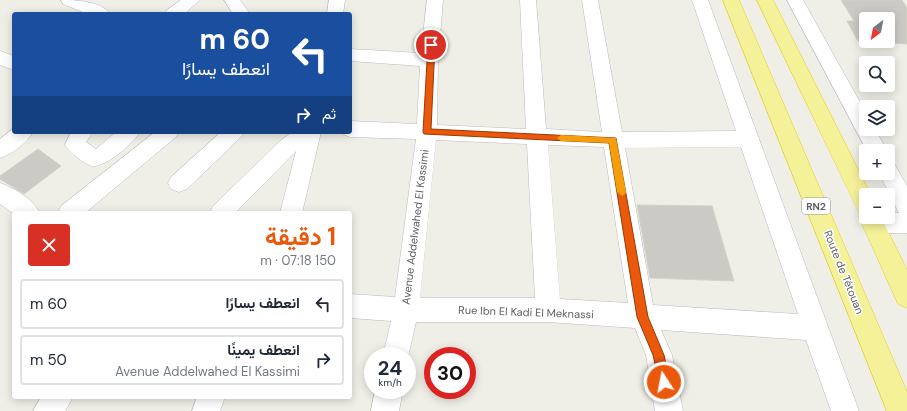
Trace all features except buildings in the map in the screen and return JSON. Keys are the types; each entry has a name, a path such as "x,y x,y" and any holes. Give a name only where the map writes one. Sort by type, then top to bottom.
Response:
{"highway":[{"name":"Route de Tétouan","path":"731,0 902,411"},
{"path":"765,0 859,193"},
{"path":"874,224 907,296"}],"street":[{"path":"69,0 97,12"},
{"path":"176,12 192,0"},
{"path":"232,0 241,12"},
{"path":"335,12 337,0"},
{"name":"Avenue Addelwahed El Kassimi","path":"406,310 427,132 429,60 435,0"},
{"path":"528,0 548,310"},
{"path":"590,0 642,317 659,355 669,411"},
{"path":"700,0 814,328 845,411"},
{"path":"795,0 873,144"},
{"path":"352,55 429,60"},
{"path":"0,57 12,63"},
{"path":"352,129 613,140 749,139"},
{"path":"0,150 20,134"},
{"path":"80,134 75,145 94,158 104,154 128,134"},
{"path":"71,211 167,134"},
{"path":"179,183 232,134"},
{"path":"223,211 287,147 303,134"},
{"path":"291,211 311,134"},
{"path":"893,180 907,206"},
{"path":"0,192 26,211"},
{"path":"895,221 907,223"},
{"name":"Rue Ibn El Kadi El Meknassi","path":"352,306 406,310 548,310 814,328"},
{"path":"398,347 406,310"},
{"path":"47,411 56,399"},
{"path":"206,411 210,399"},
{"path":"385,411 388,399"}],"slow traffic":[{"path":"561,138 613,140 622,192"}],"route":[{"path":"431,45 429,60 427,132 613,140 642,317 659,355 664,382"}]}
